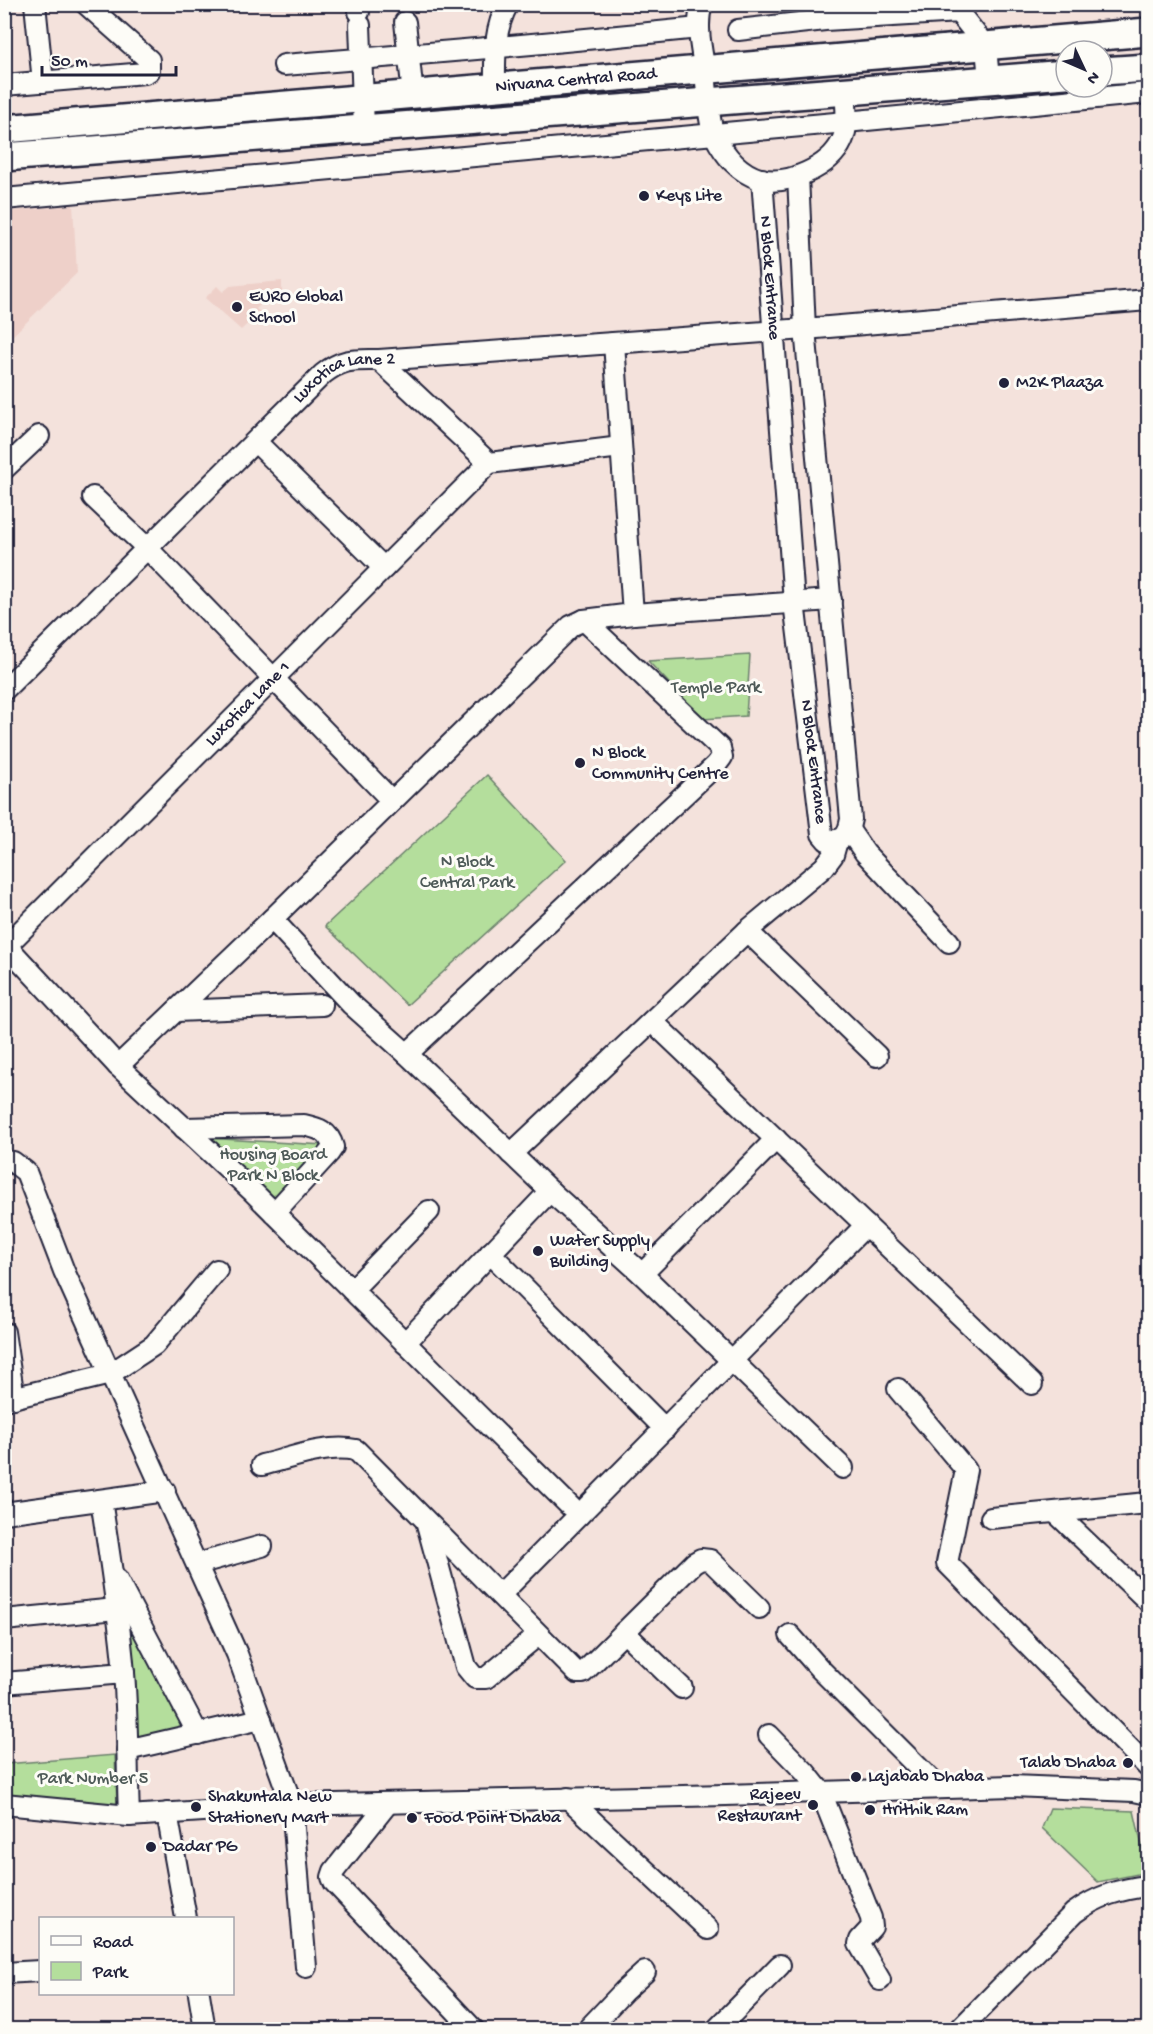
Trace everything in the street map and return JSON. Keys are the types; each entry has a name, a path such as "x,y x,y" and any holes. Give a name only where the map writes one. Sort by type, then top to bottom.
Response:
{"main road":[{"name":"Nirvana Central Road","path":"4,129 1149,32"},
{"path":"1114,70 1149,68"},
{"name":"Nirvana Central Road","path":"4,157 1054,75"}],"street":[{"path":"35,4 43,82"},
{"path":"4,85 149,71 148,60 86,4"},
{"path":"495,88 494,49 508,4"},
{"path":"702,4 699,28 713,134 739,168 762,179 808,173 832,154 842,140 846,123 845,91"},
{"path":"809,4 825,20"},
{"path":"738,30 956,8 986,47 989,80"},
{"path":"404,12 413,95"},
{"path":"359,14 364,128"},
{"path":"284,65 494,49 699,28"},
{"path":"4,199 846,123 1149,93"},
{"name":"N Block Entrance","path":"762,179 794,602 822,834 827,840 843,836 851,819 805,329 798,176"},
{"name":"Luxotica Lane 2","path":"4,690 323,374 336,364 349,360 379,360 805,329 1149,300"},
{"path":"614,343 633,614"},
{"path":"379,360 489,463 621,447"},
{"path":"4,469 39,436"},
{"path":"256,442 384,568"},
{"name":"Luxotica Lane 1","path":"5,945 489,463"},
{"path":"93,497 148,549 392,801"},
{"path":"118,1066 272,919 571,626 584,620 633,614 831,600"},
{"path":"407,1054 722,757 720,748 584,620"},
{"path":"511,1154 747,931 824,867 843,836 864,853 949,942"},
{"path":"272,919 351,1004 642,1274 843,1468"},
{"path":"747,931 877,1056"},
{"path":"5,945 118,1066 274,1213 579,1515"},
{"path":"176,1011 322,1005"},
{"path":"652,1021 1032,1384"},
{"path":"184,1128 304,1125 316,1127 327,1133 333,1147 274,1213"},
{"path":"642,1274 776,1139"},
{"path":"4,1161 13,1162 26,1172 64,1271 237,1654 292,1805 306,1967"},
{"path":"405,1343 550,1191"},
{"path":"352,1290 429,1211"},
{"path":"500,1595 866,1225"},
{"path":"490,1253 664,1429"},
{"path":"4,1332 9,1399 110,1374 154,1345 217,1270"},
{"path":"898,1389 966,1470 947,1563 1149,1767"},
{"path":"262,1465 327,1449 356,1450 577,1674 584,1673 701,1558 710,1560 759,1608"},
{"path":"4,1513 165,1491"},
{"path":"100,1500 113,1573 124,1673 129,1816"},
{"path":"992,1518 1149,1503"},
{"path":"1056,1513 1149,1601"},
{"path":"426,1521 466,1667 475,1678 486,1678 538,1635"},
{"path":"197,1564 262,1546"},
{"path":"113,1573 198,1734"},
{"path":"4,1620 116,1609"},
{"path":"624,1632 682,1688"},
{"path":"790,1635 819,1668 939,1788"},
{"path":"4,1683 124,1673"},
{"path":"127,1750 261,1719"},
{"path":"769,1735 821,1792 871,1918 872,1927 859,1944 880,1980"},
{"path":"4,1804 129,1816 292,1805 1012,1786 1134,1791 1149,1794"},
{"path":"568,1798 708,1929"},
{"path":"388,1803 334,1871 332,1877 334,1882 474,2030"},
{"path":"167,1814 186,1917"},
{"path":"959,2030 1074,1913 1090,1901 1108,1894 1132,1887 1149,1886"},
{"path":"716,2030 780,1965"},
{"path":"4,1973 39,1971"},
{"path":"587,2030 645,1972"},
{"path":"199,1995 205,2030"}],"shaded area":[{"path":"73,205 77,273 5,343 5,212"},
{"name":"EURO Global School","path":"282,281 282,303 261,304 256,309 260,312 241,330 205,298 217,286 223,292 230,286"}],"green space":[{"name":"Temple Park","path":"750,655 746,716 703,719 648,661"},
{"name":"N Block Central Park","path":"487,775 566,860 407,1005 325,926"},
{"name":"Housing Board Park N Block","path":"206,1138 324,1145 274,1198"},
{"path":"130,1615 192,1731 130,1747"},
{"name":"Park Number 5","path":"115,1755 117,1804 5,1795 5,1764"},
{"path":"1050,1808 1134,1811 1148,1872 1098,1882 1042,1828"}],"place":[{"name":"Keys Lite","path":"644,196"},
{"name":"EURO Global School","path":"237,307"},
{"name":"M2K Plaaza","path":"1004,383"},
{"name":"N Block Community Centre","path":"580,763"},
{"name":"Water Supply Building","path":"538,1251"},
{"name":"Talab Dhaba","path":"1128,1763"},
{"name":"Lajabab Dhaba","path":"856,1777"},
{"name":"Rajeev Restaurant","path":"813,1805"},
{"name":"Shakuntala New Stationery Mart","path":"196,1807"},
{"name":"Hrithik Ram","path":"870,1810"},
{"name":"Food Point Dhaba","path":"412,1818"},
{"name":"Dadar PG","path":"151,1847"}]}
